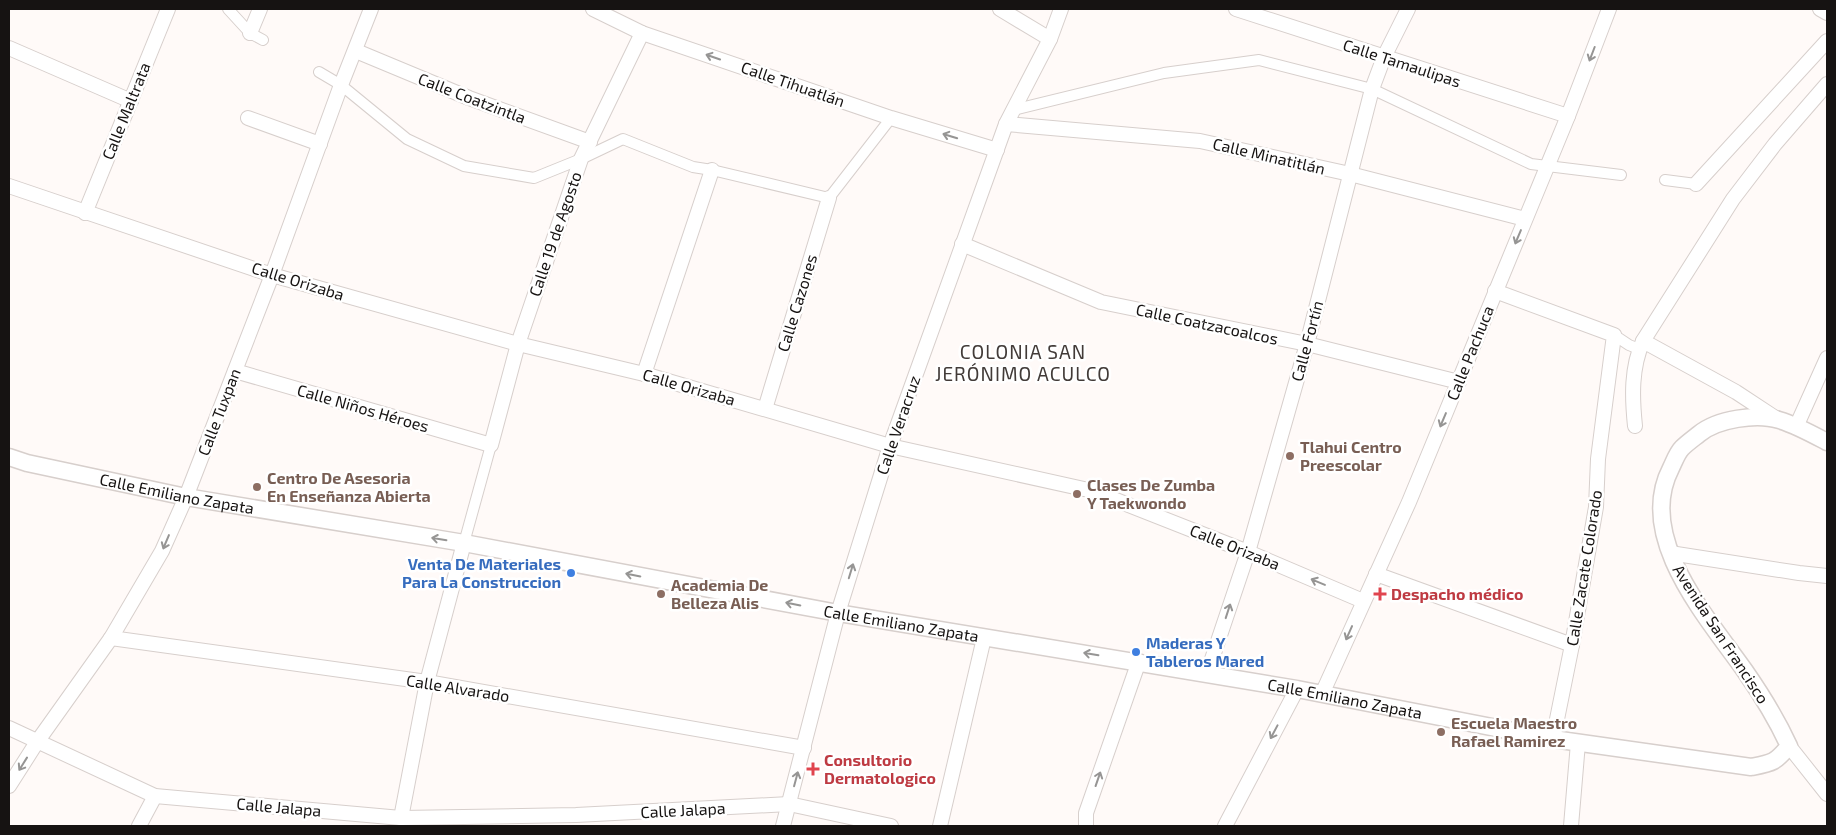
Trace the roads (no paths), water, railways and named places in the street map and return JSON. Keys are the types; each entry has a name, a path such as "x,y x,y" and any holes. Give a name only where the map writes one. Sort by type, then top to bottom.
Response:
{"street":[{"name":"Calle Maltrata","path":"84,213 168,9"},
{"path":"228,9 250,33 263,40"},
{"path":"250,33 260,9"},
{"name":"Calle Tuxpan","path":"9,786 37,742 111,638 162,551 186,497 272,275 341,85 371,9"},
{"name":"Calle Tihuatlán","path":"593,9 642,32 891,118 997,150"},
{"path":"1000,9 1050,39"},
{"name":"Calle Veracruz","path":"783,826 838,613 890,446 1006,124 1050,39 1061,9"},
{"name":"Calle Tamaulipas","path":"1236,9 1568,116"},
{"name":"Calle Fortín","path":"1208,674 1248,552 1306,344 1372,89 1384,57 1408,9"},
{"name":"Calle Pachuca","path":"1322,694 1409,502 1568,116 1610,9"},
{"path":"1820,9 1827,13"},
{"name":"Calle 19 de Agosto","path":"491,445 518,344 581,159 642,32"},
{"path":"1665,180 1696,184 1827,41"},
{"path":"9,48 131,101"},
{"name":"Calle Coatzintla","path":"356,51 469,98 590,142"},
{"path":"1013,110 1164,73 1259,60 1372,89 1531,164 1621,175"},
{"path":"318,72 341,85 407,139 464,166 534,178 623,139 693,167 829,198 891,118"},
{"path":"1634,426 1632,395 1635,365 1641,345 1733,199 1775,144 1827,84"},
{"path":"248,118 320,144"},
{"name":"Calle Minatitlán","path":"1006,124 1200,141 1350,174 1526,219"},
{"path":"644,374 712,170"},
{"name":"Calle Orizaba","path":"9,186 84,213 272,275 518,344 644,374 890,446 1093,491 1248,552 1363,601"},
{"name":"Calle Cazones","path":"765,408 829,198"},
{"name":"Calle Coatzacoalcos","path":"962,244 1101,302 1306,344 1459,382"},
{"path":"1495,291 1614,335 1629,344 1641,345"},
{"name":"Calle Zacate Colorado","path":"1553,739 1572,645 1596,507 1598,459 1614,335"},
{"name":"Avenida San Francisco","path":"1641,345 1736,392 1777,419 1827,442"},
{"path":"1796,427 1827,358"},
{"name":"Calle Niños Héroes","path":"234,372 491,445"},
{"name":"Avenida San Francisco","path":"1777,419 1739,418 1707,427 1680,449 1667,475 1660,498 1662,525 1670,553 1708,619 1746,672 1779,725 1789,746"},
{"path":"401,818 427,682 491,445"},
{"name":"Calle Emiliano Zapata","path":"9,457 27,464 186,497 464,543 838,613 984,638 1139,661 1297,689 1553,739 1751,767 1772,763 1789,746"},
{"path":"1670,553 1827,576"},
{"path":"1376,574 1572,645"},
{"name":"Calle Alvarado","path":"111,638 427,682 804,748"},
{"path":"940,826 984,638"},
{"path":"1086,826 1086,813 1139,661"},
{"path":"1225,826 1297,689"},
{"name":"Calle Jalapa","path":"9,728 155,796 401,818 581,821 789,804 891,826"},
{"path":"1571,826 1578,743"},
{"path":"1789,746 1827,794"},
{"path":"138,826 155,796"}],"place":[{"name":"Tlahui Centro Preescolar","path":"1290,456"},
{"name":"Centro De Asesoria En Enseñanza Abierta","path":"257,487"},
{"name":"Clases De Zumba Y Taekwondo","path":"1077,494"},
{"name":"Venta De Materiales Para La Construccion","path":"571,573"},
{"name":"Academia De Belleza Alis","path":"661,594"},
{"name":"Despacho médico","path":"1380,594"},
{"name":"Maderas Y Tableros Mared","path":"1136,652"},
{"name":"Escuela Maestro Rafael Ramirez","path":"1441,732"},
{"name":"Consultorio Dermatologico","path":"813,769"}],"district":[{"name":"COLONIA SAN JERÓNIMO ACULCO","path":"1023,363"}]}
